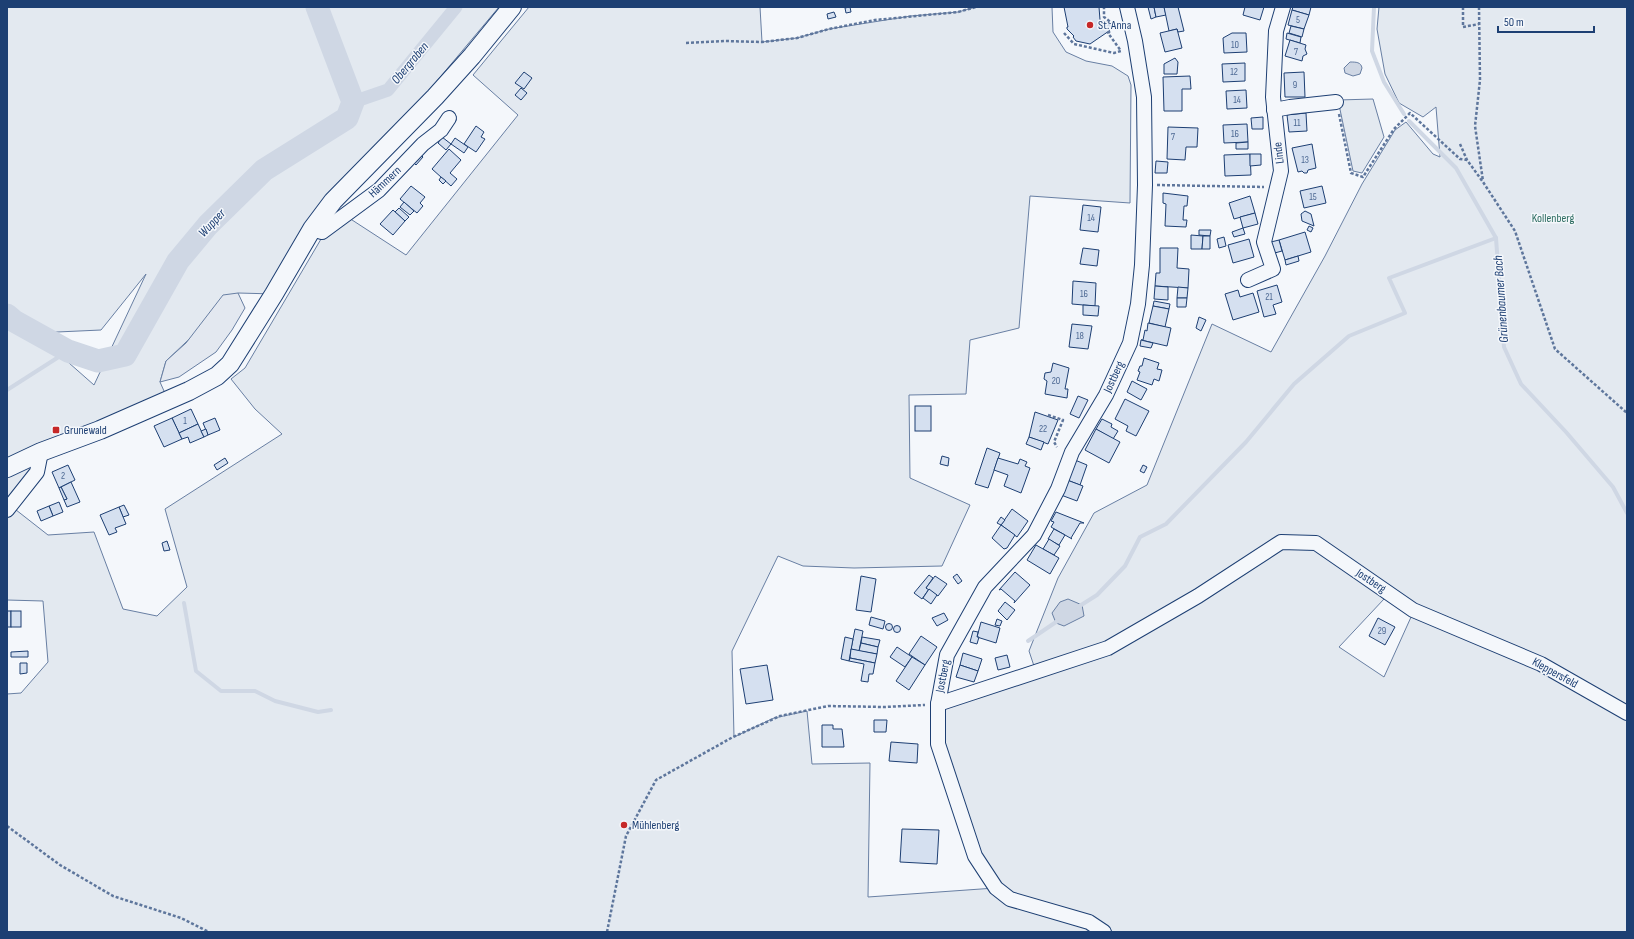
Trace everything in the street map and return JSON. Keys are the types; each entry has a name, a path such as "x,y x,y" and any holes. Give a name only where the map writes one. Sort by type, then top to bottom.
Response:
{"main road":[{"path":"7,468 168,400 216,376 230,364 312,229 333,201 435,97 472,56 512,7"}],"street":[{"name":"Jostberg","path":"1104,932 1089,922 1010,899 996,888 975,856 938,744 938,704 947,655 985,587 1034,535 1058,489 1072,452 1106,396 1130,343 1138,304 1142,265 1144,97 1135,42 1127,7"},
{"name":"Linde","path":"1248,280 1273,269 1264,242 1281,171 1273,97 1276,31 1283,7"},
{"path":"1274,110 1336,102"},
{"name":"Hämmern","path":"312,229 322,232 379,190 424,144 441,130 449,118"},
{"path":"7,510 37,472 42,452"},
{"name":"Jostberg","path":"938,704 1108,648 1198,596 1281,542 1316,543 1413,610 1481,638"},
{"name":"Kleppersfeld","path":"1481,638 1541,664 1627,713"}],"path":[{"path":"686,43 725,41 762,42 797,38 829,29 875,20 958,12 976,7"},
{"path":"1064,33 1074,44 1114,53 1121,51 1108,33 1113,24 1104,17 1104,7"},
{"path":"1463,7 1464,27 1479,24"},
{"path":"1479,7 1480,80 1475,126 1483,182"},
{"path":"1336,102 1351,173 1363,177 1394,129 1410,113 1460,159 1467,160"},
{"path":"1460,144 1467,160 1516,231 1555,349 1627,413"},
{"path":"1144,185 1259,187"},
{"path":"1048,415 1063,420 1054,442 1057,447"},
{"path":"607,932 626,836 656,780 733,737 780,716 828,706 885,707 938,704"},
{"path":"7,826 60,865 113,896 181,918 209,932"}],"green space":[{"name":"Kollenberg","path":"7,7 499,7 358,175 274,294 238,293 166,361 160,382 168,400 42,452 11,506 48,535 94,532 123,609 157,616 187,587 165,509 282,434 255,409 231,379 245,368 324,234 349,218 406,255 518,115 473,75 529,7 760,7 762,42 797,38 829,29 911,16 958,12 976,7 1052,7 1053,32 1066,52 1086,61 1112,66 1128,76 1131,85 1130,203 1030,196 1019,328 970,340 966,394 909,395 910,478 970,505 942,566 854,568 803,566 778,556 732,651 734,737 774,718 807,711 812,764 870,763 868,897 995,888 938,744 938,704 1036,672 1029,651 1058,578 1094,513 1147,485 1212,324 1271,352 1325,256 1362,184 1395,130 1406,122 1433,154 1440,157 1436,107 1423,117 1399,103 1385,74 1377,29 1379,7 1627,7 1627,932 7,932 7,694 21,693 48,662 43,601 7,600","holes":["146,274 94,385 35,333 101,330","1319,546 1416,606 1384,677 1339,647 1384,599"]},
{"path":"1373,99 1384,137 1362,173 1353,171 1338,100"}],"shaded area":[{"path":"1350,62 1356,62 1361,65 1362,68 1360,74 1353,76 1345,73 1344,68"},
{"path":"238,293 245,308 232,330 216,352 179,377 160,382 166,361 186,343 223,295"},
{"path":"1068,599 1082,605 1084,616 1064,626 1056,623 1052,613 1060,602"}],"building":[{"path":"850,7 851,12 846,13 845,8"},
{"name":"St. Anna","path":"1064,7 1099,7 1100,20 1112,24 1109,31 1090,44 1076,41 1073,37 1074,36 1067,29 1068,27"},
{"path":"1148,7 1154,7 1156,17 1151,19"},
{"path":"1154,7 1164,7 1166,15 1156,17"},
{"path":"1164,7 1178,7 1184,31 1178,32 1177,29 1169,31"},
{"path":"1245,7 1264,7 1260,20 1243,15"},
{"path":"1293,7 1311,7 1309,15 1292,10"},
{"path":"1292,10 1309,15 1304,29 1288,25"},
{"path":"834,12 836,17 828,19 827,14"},
{"path":"1291,26 1304,29 1302,37 1289,33"},
{"path":"1177,29 1182,48 1165,52 1160,33"},
{"path":"1232,33 1246,33 1247,52 1224,53 1223,38"},
{"path":"1287,33 1301,37 1300,43 1286,39"},
{"path":"1290,40 1306,45 1305,49 1307,54 1303,56 1302,61 1285,56"},
{"path":"1175,58 1178,62 1177,74 1164,74 1164,64"},
{"path":"1245,63 1245,81 1223,82 1222,64"},
{"path":"524,72 532,78 524,89 515,83"},
{"path":"1304,72 1305,97 1285,97 1284,73"},
{"path":"1190,76 1191,89 1182,89 1182,111 1164,111 1163,77"},
{"path":"521,88 527,93 521,100 515,95"},
{"path":"1246,90 1247,108 1227,109 1226,91"},
{"path":"1306,113 1307,131 1289,132 1287,115"},
{"path":"1263,117 1263,129 1252,129 1251,118"},
{"path":"1247,124 1248,142 1224,143 1223,125"},
{"path":"476,126 484,132 481,137 485,139 476,152 464,144"},
{"path":"1168,127 1198,128 1197,147 1186,147 1185,160 1167,159"},
{"path":"442,137 451,144 446,150 438,143"},
{"path":"455,138 468,147 464,153 451,144"},
{"path":"1248,142 1248,149 1236,149 1236,143"},
{"path":"1312,144 1316,168 1308,170 1307,173 1302,171 1298,172 1292,148"},
{"path":"449,149 461,160 450,173 457,179 451,186 432,169"},
{"path":"419,153 423,157 416,165 412,161"},
{"path":"1250,154 1251,175 1225,176 1224,155"},
{"path":"1250,154 1261,154 1261,165 1250,166"},
{"path":"1156,161 1168,162 1167,173 1155,173"},
{"path":"441,177 446,181 443,184 439,180"},
{"path":"411,186 425,197 420,203 423,206 417,213 400,199"},
{"path":"1322,186 1326,203 1304,208 1300,191"},
{"path":"1163,193 1188,196 1187,206 1184,206 1183,220 1187,220 1186,227 1165,226 1166,204 1163,203"},
{"path":"1250,196 1255,213 1234,219 1229,203"},
{"path":"404,202 414,211 410,215 400,207"},
{"path":"1083,205 1101,207 1098,232 1080,230"},
{"path":"399,208 409,217 405,221 395,212"},
{"path":"393,210 405,221 393,235 380,224"},
{"path":"1305,211 1311,214 1314,226 1302,221 1301,214"},
{"path":"1255,213 1258,224 1243,228 1240,217"},
{"path":"1309,226 1313,228 1311,232 1307,230"},
{"path":"1243,228 1245,234 1234,237 1232,232"},
{"path":"1199,230 1211,230 1210,236 1199,235"},
{"path":"1305,232 1311,252 1285,260 1279,240"},
{"path":"1191,235 1203,236 1202,249 1191,249"},
{"path":"1203,236 1210,236 1210,249 1202,249"},
{"path":"1224,237 1226,246 1219,248 1217,239"},
{"path":"1249,239 1254,257 1233,263 1228,245"},
{"path":"1279,240 1282,251 1271,254 1267,243"},
{"path":"1083,248 1099,250 1097,266 1080,264"},
{"path":"1160,248 1178,248 1177,268 1189,269 1188,288 1155,286 1156,273 1160,273"},
{"path":"1298,256 1299,261 1286,265 1285,260"},
{"path":"1073,281 1096,283 1095,306 1072,304"},
{"path":"1277,285 1282,302 1273,305 1276,314 1264,317 1257,291"},
{"path":"1155,286 1168,287 1168,300 1154,299"},
{"path":"1178,287 1188,288 1187,298 1177,298"},
{"path":"1238,290 1240,297 1253,293 1259,312 1233,320 1225,294"},
{"path":"1177,298 1187,298 1186,307 1177,307"},
{"path":"1154,301 1170,304 1169,309 1153,306"},
{"path":"1083,305 1099,306 1098,316 1083,315"},
{"path":"1153,306 1169,309 1165,327 1149,323"},
{"path":"1199,317 1206,320 1201,331 1196,328"},
{"path":"1148,323 1171,328 1167,346 1141,340 1143,340 1145,330 1147,331"},
{"path":"1072,324 1092,326 1088,349 1069,347"},
{"path":"1141,340 1153,343 1151,348 1140,346"},
{"path":"1144,358 1159,363 1157,369 1162,370 1159,381 1154,379 1152,385 1137,380 1140,372 1138,371 1140,366 1142,366"},
{"path":"1053,363 1069,368 1065,389 1068,389 1067,398 1045,394 1047,381 1044,379 1045,373 1051,372"},
{"path":"1132,381 1147,389 1141,400 1127,392"},
{"path":"1078,396 1088,400 1079,418 1070,414"},
{"path":"1125,399 1149,411 1136,436 1126,431 1128,426 1115,419"},
{"path":"915,406 931,406 931,431 915,431"},
{"path":"191,409 198,424 179,433 172,418"},
{"path":"1035,412 1058,420 1048,444 1029,437"},
{"path":"172,418 182,439 164,447 154,426"},
{"path":"215,418 220,430 208,435 203,423"},
{"path":"1102,419 1112,424 1111,427 1118,431 1113,439 1096,429"},
{"path":"198,424 204,437 190,443 188,437 182,439 179,433"},
{"path":"206,429 208,435 204,437 201,431"},
{"path":"1096,429 1120,442 1109,463 1085,450"},
{"path":"1029,437 1044,442 1041,450 1026,444"},
{"path":"987,448 1000,453 988,488 975,484"},
{"path":"942,456 949,458 948,466 940,464"},
{"path":"225,458 228,463 217,470 214,465"},
{"path":"998,458 1018,464 1020,459 1027,462 1025,466 1030,468 1021,493 1004,486 1008,475 994,470"},
{"path":"1075,460 1087,465 1080,485 1067,480"},
{"path":"68,465 75,480 59,488 52,472"},
{"path":"1143,465 1147,467 1144,473 1140,471"},
{"path":"1067,480 1083,486 1077,501 1061,495"},
{"path":"71,482 80,502 67,507 64,500 67,499 61,487"},
{"path":"61,487 67,499 64,500 59,488"},
{"path":"59,502 63,512 53,516 49,506"},
{"path":"124,505 129,515 123,517 119,507"},
{"path":"49,506 53,516 41,521 37,511"},
{"path":"119,507 126,524 115,528 117,532 109,535 100,515"},
{"path":"1012,509 1028,521 1017,537 1001,525"},
{"path":"1056,512 1084,523 1080,523 1071,538 1072,539 1051,527 1054,522 1051,521"},
{"path":"1001,517 1005,520 1001,525 997,523"},
{"path":"1001,525 1015,535 1007,548 1004,549 992,538"},
{"path":"1054,529 1065,535 1059,545 1048,539"},
{"path":"1049,539 1060,546 1054,555 1043,549"},
{"path":"167,541 170,550 164,551 162,543"},
{"path":"1036,545 1059,558 1050,574 1027,560"},
{"path":"1015,572 1030,585 1014,603 1015,601 1001,589 999,590"},
{"path":"957,574 962,581 958,584 953,577"},
{"path":"929,575 933,578 926,588 929,589 922,599 914,593"},
{"path":"861,576 876,579 871,612 856,610"},
{"path":"935,576 947,584 938,596 926,588"},
{"path":"929,589 937,595 931,604 923,598"},
{"path":"1005,602 1015,610 1007,620 998,611"},
{"path":"7,611 11,611 11,627 7,627"},
{"path":"11,611 21,611 21,627 11,627"},
{"path":"944,613 948,620 937,626 932,618"},
{"path":"871,617 885,621 883,629 869,625"},
{"path":"1378,618 1395,627 1385,645 1369,636"},
{"path":"997,619 1002,621 1000,626 995,625"},
{"path":"981,622 1000,628 996,643 977,637"},
{"path":"889,623 892,624 892,630 889,631 886,630 885,627 886,624"},
{"path":"897,625 900,626 900,632 897,633 894,632 893,629 894,626"},
{"path":"855,629 863,631 859,651 851,649"},
{"path":"973,631 978,632 977,637 979,637 977,644 970,642"},
{"path":"921,636 937,647 925,665 909,654"},
{"path":"845,637 853,639 849,661 841,659"},
{"path":"862,637 880,640 878,647 861,643"},
{"path":"861,643 878,647 877,654 859,651"},
{"path":"897,647 912,657 905,667 890,657"},
{"path":"851,649 877,654 875,663 850,658"},
{"path":"28,651 28,657 11,657 11,652"},
{"path":"963,653 982,659 978,671 960,665"},
{"path":"1007,655 1010,667 998,670 995,658"},
{"path":"912,657 925,665 909,690 896,681"},
{"path":"850,658 875,663 873,674 869,674 868,682 861,681 864,664 849,661"},
{"path":"20,663 27,663 27,673 20,674"},
{"path":"767,665 773,700 746,704 740,669"},
{"path":"960,665 978,671 974,682 956,677"},
{"path":"874,720 887,720 886,732 874,732"},
{"path":"822,725 833,725 833,729 842,729 844,747 822,747"},
{"path":"891,742 918,744 917,763 889,761"},
{"path":"902,829 939,830 937,864 900,862"}],"waterway":[{"name":"Wupper","path":"7,315 14,321 68,351 98,361 125,355 178,261 208,225 264,170 347,118 353,102 317,7"},
{"name":"Obergraben","path":"353,102 388,90 456,7"},
{"name":"Grünenbaumer Bach","path":"1374,7 1372,51 1384,82 1404,114"},
{"name":"Grünenbaumer Bach","path":"1409,121 1456,168 1496,238 1504,347 1521,384 1566,432 1613,487 1627,513"},
{"path":"1078,607 1097,595 1125,566 1140,537 1166,524 1246,442 1294,384 1349,336 1405,313 1389,278 1496,238"},
{"path":"7,390 68,351"},
{"path":"184,603 196,671 221,691 255,691 275,701 318,712 331,710"},
{"path":"1028,641 1059,620"}],"place":[{"name":"St. Anna","path":"1090,25"},
{"name":"Grunewald","path":"56,430"},
{"name":"Mühlenberg","path":"624,825"}]}
